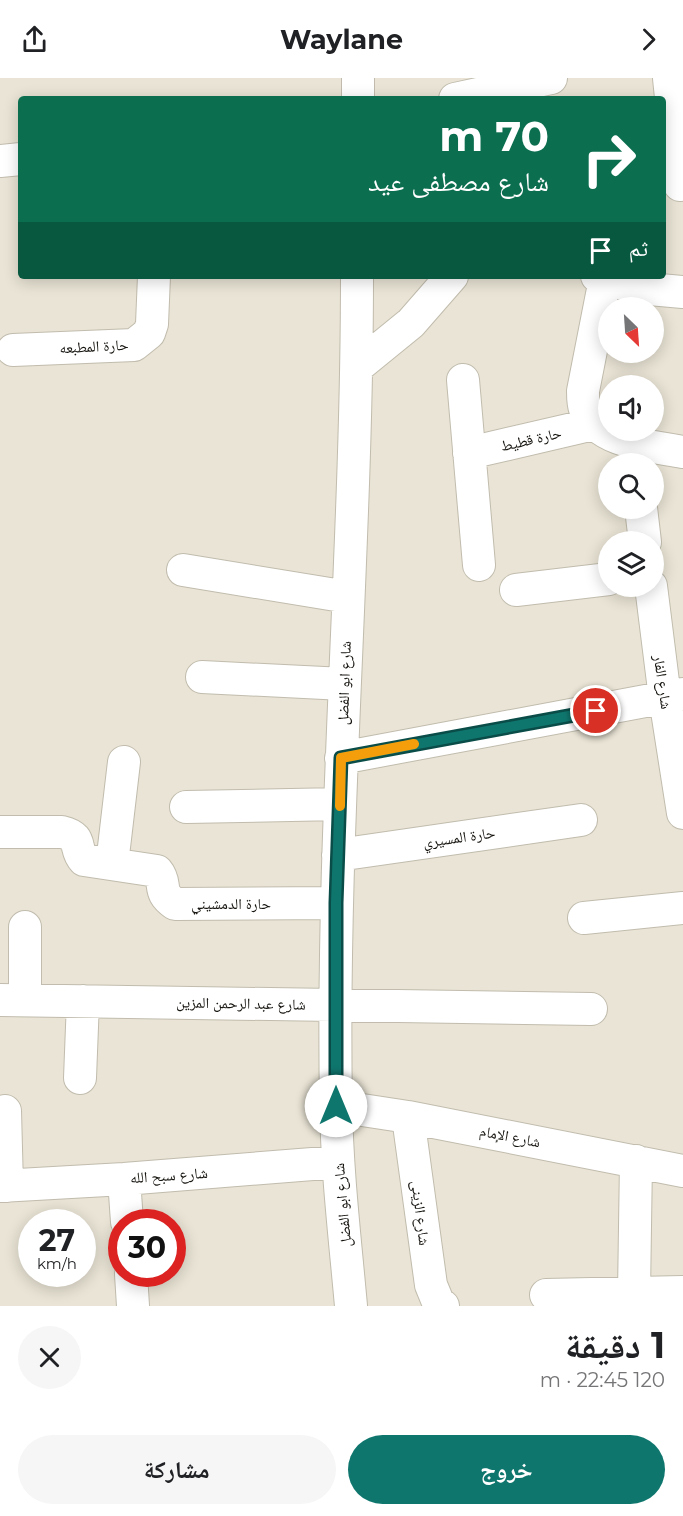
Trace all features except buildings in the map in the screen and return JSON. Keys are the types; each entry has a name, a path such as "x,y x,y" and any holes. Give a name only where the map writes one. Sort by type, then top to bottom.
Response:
{"street":[{"path":"358,78 358,96"},
{"path":"469,96 552,78"},
{"path":"544,96 552,78"},
{"path":"669,78 680,185"},
{"path":"0,161 18,159"},
{"name":"حارة المطبعه","path":"13,350 134,345 149,333 152,324 154,279"},
{"name":"شارع ابو الفضل","path":"351,1306 338,1162 336,903 357,367 357,279"},
{"path":"357,367 411,323 449,279"},
{"path":"601,279 583,391 584,408 594,424 634,453 683,452"},
{"path":"605,279 638,288 683,292"},
{"path":"463,380 479,566"},
{"name":"حارة قطيط","path":"469,453 594,424"},
{"path":"183,570 348,597"},
{"path":"516,590 598,580"},
{"name":"شارع الفار","path":"653,597 674,696 683,813"},
{"path":"202,677 344,684"},
{"path":"341,758 674,696"},
{"path":"112,864 124,762"},
{"path":"186,807 340,804"},
{"name":"حارة المسيري","path":"338,855 580,820"},
{"name":"حارة الدمشيني","path":"0,832 71,834 76,839 80,856 84,860 158,871 166,898 175,904 336,903"},
{"path":"584,918 683,908"},
{"path":"12,1000 25,927"},
{"name":"شارع عبد الرحمن المزين","path":"12,1000 591,1009"},
{"path":"80,1078 83,1001"},
{"name":"شارع الإمام","path":"336,1106 408,1117 683,1171"},
{"path":"3,1186 5,1111"},
{"name":"شارع الزينى","path":"408,1117 430,1285 438,1302 443,1306"},
{"path":"634,1293 636,1161"},
{"name":"شارع سبح الله","path":"3,1186 338,1162"},
{"path":"124,1179 126,1209"},
{"path":"132,1287 133,1306"},
{"path":"563,1299 634,1293 683,1292"}],"slow traffic":[{"path":"340,806 341,758 414,744"}],"route":[{"path":"336,1106 336,903 341,758 596,711"}]}
